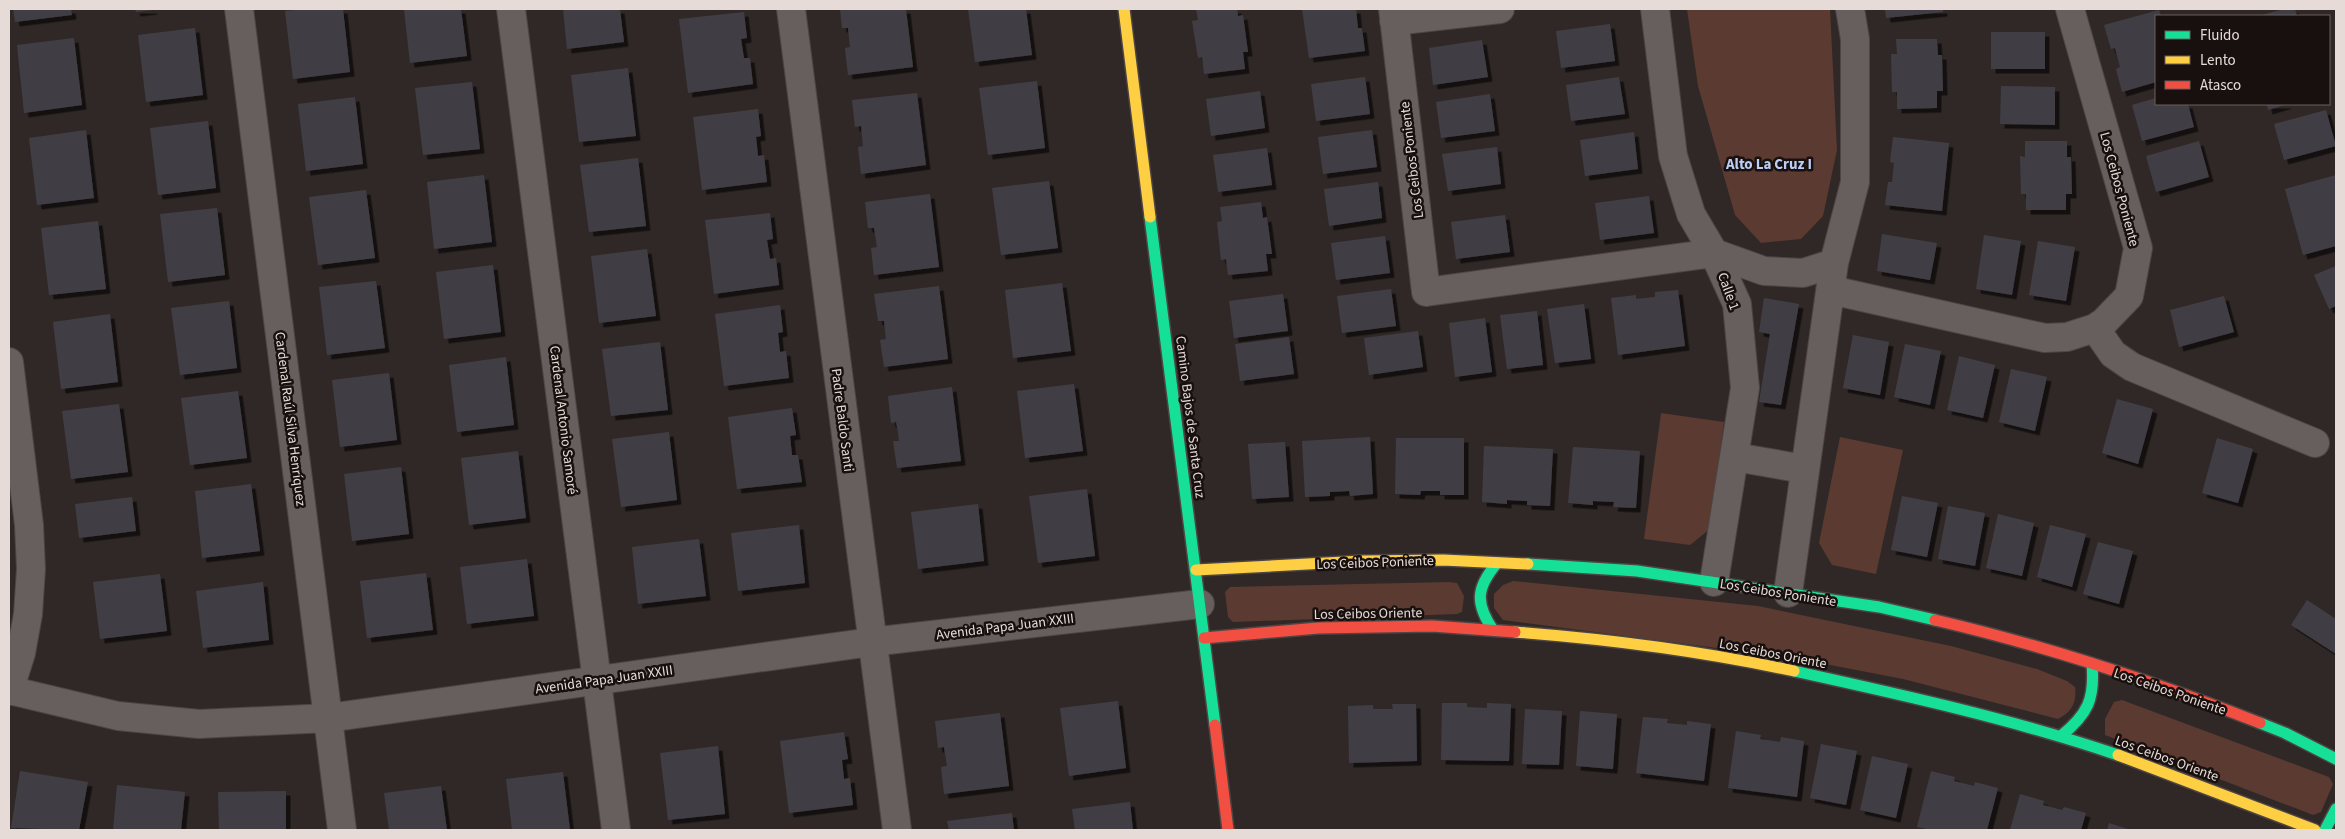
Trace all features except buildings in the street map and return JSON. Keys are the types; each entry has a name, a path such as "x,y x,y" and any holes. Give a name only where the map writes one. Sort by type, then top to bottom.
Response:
{"street":[{"name":"Cardenal Raúl Silva Henríquez","path":"239,9 342,830"},
{"name":"Cardenal Antonio Samoré","path":"512,9 616,830"},
{"name":"Padre Baldo Santi","path":"791,9 871,642 897,830"},
{"name":"Camino Bajos de Santa Cruz","path":"1124,9 1228,830"},
{"path":"1394,15 1500,9"},
{"name":"Calle 1","path":"1655,9 1673,156 1691,214 1714,253 1737,304 1745,388 1714,582"},
{"path":"1788,593 1834,263 1855,182 1855,39 1850,9"},
{"name":"Los Ceibos Poniente","path":"1831,290 2046,338 2067,337 2095,328 2104,322 2129,296 2138,248 2070,9"},
{"name":"Los Ceibos Poniente","path":"1394,15 1426,292 1714,253"},
{"path":"1714,253 1764,271 1803,273 1834,263"},
{"path":"2095,328 2113,354 2132,367 2315,443"},
{"path":"9,362 29,525 31,569 26,624 21,653 9,690"},
{"path":"1735,457 1804,469"},
{"name":"Los Ceibos Poniente","path":"1196,570 1363,561 1443,560 1637,571 1879,607 1999,635 2201,700 2285,733 2336,759"},
{"path":"1493,630 1482,614 1479,595 1484,577 1497,563"},
{"name":"Avenida Papa Juan XXIII","path":"9,690 118,716 199,724 328,718 871,642 1200,604"},
{"name":"Los Ceibos Oriente","path":"1204,638 1318,628 1432,626 1570,636 1668,649 1788,670 1893,693 2061,736 2161,770 2315,830"},
{"path":"2061,736 2078,724 2089,706 2095,685 2092,664"},
{"path":"2324,830 2336,809"}],"shaded area":[{"path":"1687,9 1830,9 1837,150 1823,216 1801,239 1761,243 1735,215 1698,86"},
{"path":"1661,413 1724,422 1710,529 1690,545 1644,539"},
{"path":"1840,437 1903,450 1876,574 1832,565 1819,543"},
{"path":"1513,581 1758,606 1951,646 2037,669 2067,681 2075,687 2074,702 2070,710 2058,719 1903,679 1794,658 1503,620 1494,608 1494,594 1503,585"},
{"path":"1457,583 1464,596 1462,612 1457,614 1233,622 1228,617 1225,592 1230,587"},
{"path":"2122,700 2329,777 2333,784 2321,812 2313,815 2105,735 2105,719 2114,702"}],"traffic: fast":[{"path":"1150,217 1215,725"},
{"path":"1493,630 1483,612 1480,596 1485,580 1497,563"},
{"path":"1528,564 1637,571 1879,607 1935,620"},
{"path":"2061,736 2078,720 2088,705 2092,687 2092,664"},
{"path":"1794,671 1998,719 2118,755"},
{"path":"2260,723 2285,733 2336,759"},
{"path":"2325,830 2336,809"}],"traffic: slow":[{"path":"1124,9 1150,217"},
{"path":"1196,570 1363,561 1443,560 1528,564"},
{"path":"1515,632 1655,647 1725,657 1794,671"},
{"path":"2118,755 2315,830"}],"traffic: jam":[{"path":"1935,620 2059,653 2181,693 2260,723"},
{"path":"1204,638 1318,628 1432,626 1515,632"},
{"path":"1215,725 1228,830"}],"district":[{"name":"Alto La Cruz I","path":"1769,164"}]}
